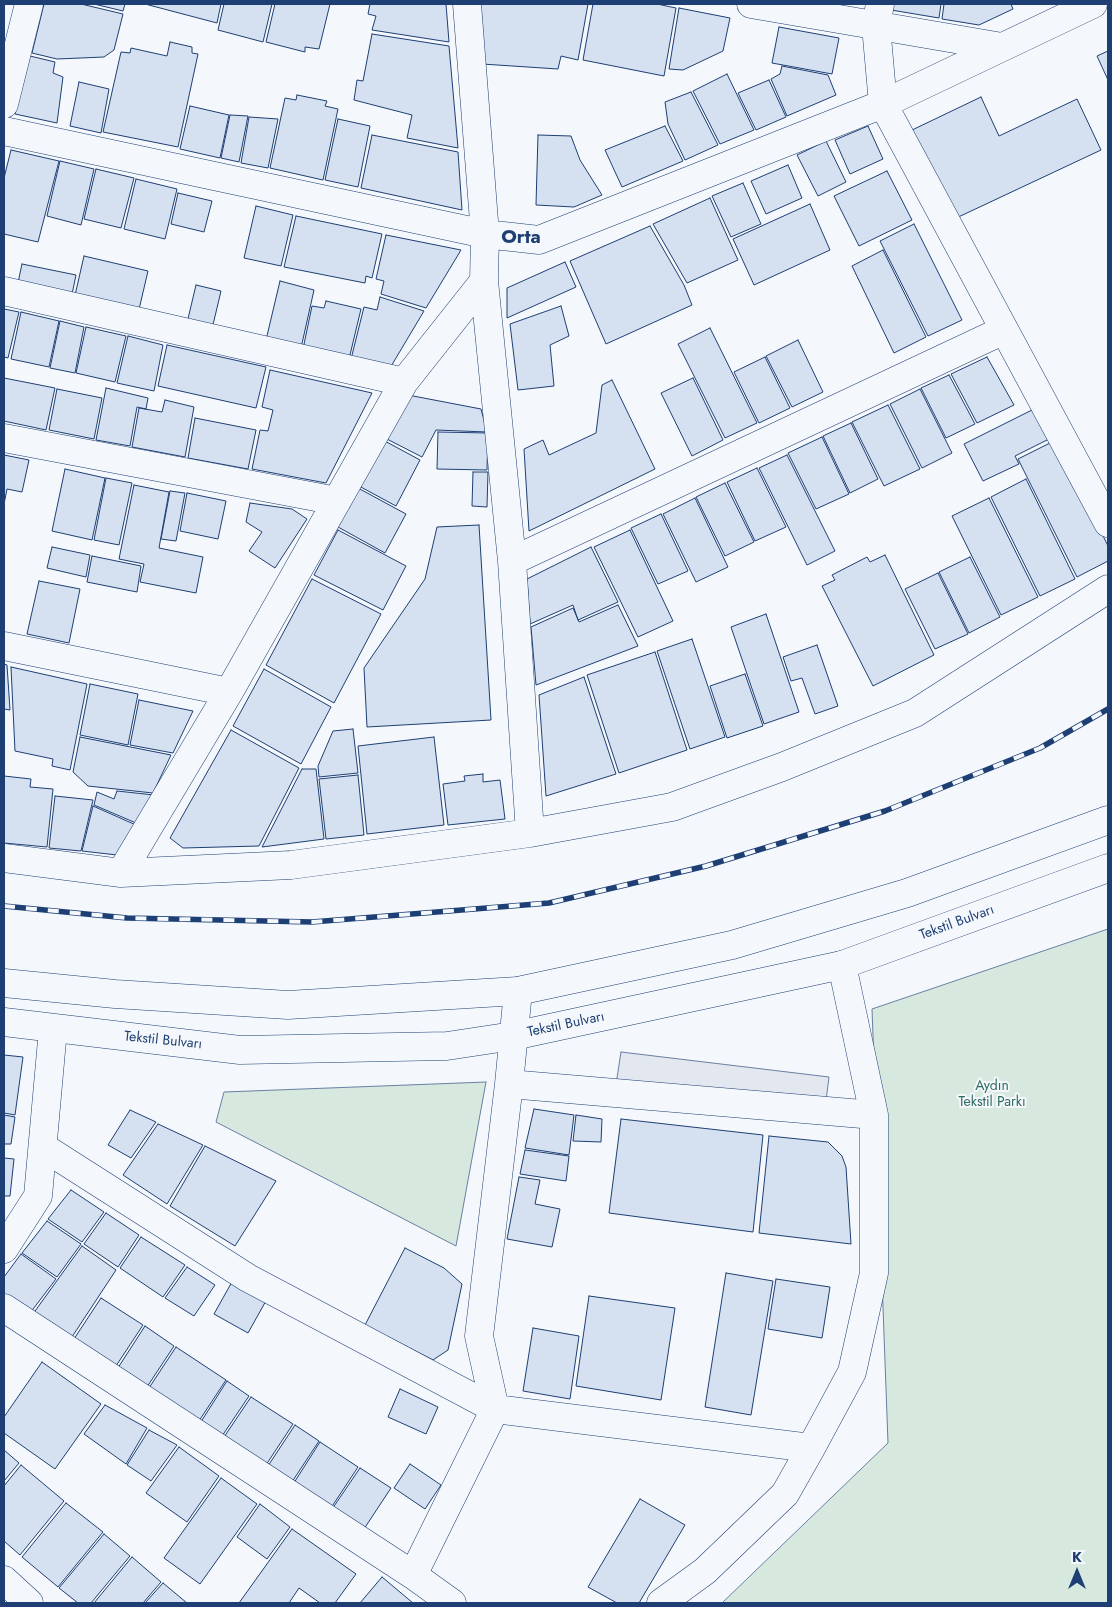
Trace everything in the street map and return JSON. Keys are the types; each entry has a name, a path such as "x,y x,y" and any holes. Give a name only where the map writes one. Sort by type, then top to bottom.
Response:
{"street":[{"path":"4,104 29,4"},
{"path":"467,4 484,234 484,281 512,561 530,833"},
{"path":"751,4 878,15 1002,47"},
{"path":"4,131 484,234 539,240 883,104 1093,4"},
{"path":"878,15 883,104 1108,523"},
{"path":"121,873 229,692 404,382 484,281"},
{"path":"4,291 404,382"},
{"path":"512,561 1004,330"},
{"path":"4,438 337,501"},
{"path":"4,858 121,873 291,866 530,833 672,807 782,767 915,713 1108,589"},
{"path":"4,646 229,692"},
{"path":"4,983 115,994 288,1005 518,991 732,945 907,893 1108,820"},
{"name":"Tekstil Bulvarı","path":"4,1022 240,1050 447,1046 513,1036 842,965 1108,868"},
{"path":"661,1603 705,1571 785,1494 852,1372 874,1273 874,1115 842,965"},
{"path":"413,1575 495,1409 479,1336 509,1084 518,991"},
{"path":"4,1249 38,1196 53,1029"},
{"path":"509,1084 874,1115"},
{"path":"43,1147 248,1278 495,1409 811,1448"},
{"path":"4,1308 413,1575 452,1603"},
{"path":"4,1580 29,1603"}],"green space":[{"name":"Aydın Tekstil Parkı","path":"1108,929 1108,1603 722,1603 888,1443 872,1009"},
{"path":"486,1082 456,1246 216,1122 224,1092"}],"shaded area":[{"path":"621,1052 829,1077 824,1117 615,1091"}],"building":[{"path":"44,4 81,4 123,14 114,50 104,57 57,59 32,53"},
{"path":"94,4 125,4 123,11"},
{"path":"145,4 221,4 217,23"},
{"path":"224,4 272,4 263,42 218,30"},
{"path":"275,4 330,4 319,49 305,47 305,52 266,42"},
{"path":"370,4 446,4 449,42 372,30 376,16 368,14"},
{"path":"480,4 588,4 578,60 561,56 558,69 482,64"},
{"path":"593,4 657,4 676,8 664,76 583,60"},
{"path":"886,4 941,4 939,18 885,9"},
{"path":"944,4 1011,4 1013,9 979,25 942,19"},
{"path":"679,8 730,18 723,51 683,70 669,69"},
{"path":"779,27 839,38 832,74 772,63"},
{"path":"372,34 449,46 458,148 407,138 412,115 354,100 357,80 363,81"},
{"path":"170,42 192,47 192,53 198,54 178,147 103,132 121,52 130,53 131,48 167,56"},
{"path":"1108,51 1108,80 1097,56"},
{"path":"30,56 55,62 53,73 63,77 57,123 15,114"},
{"path":"782,66 828,75 836,95 787,116 771,79 780,74"},
{"path":"727,74 754,130 720,144 693,91"},
{"path":"769,80 786,117 756,130 738,93"},
{"path":"79,82 109,89 101,133 70,126"},
{"path":"691,92 718,145 685,160 668,124 665,102"},
{"path":"297,95 327,101 325,106 338,109 323,180 270,168 285,98 296,100"},
{"path":"981,97 999,136 1077,99 1101,150 952,220 910,131"},
{"path":"190,106 229,115 220,158 180,149"},
{"path":"230,115 248,116 239,162 221,158"},
{"path":"249,117 278,119 268,168 241,163"},
{"path":"338,119 370,126 358,187 325,180"},
{"path":"665,126 683,161 622,187 605,150"},
{"path":"868,126 883,159 850,174 835,140"},
{"path":"372,135 458,152 462,210 361,188"},
{"path":"538,135 571,136 580,160 602,195 574,207 536,205"},
{"path":"826,141 846,182 818,196 797,155"},
{"path":"11,150 59,161 38,242 4,234 4,178"},
{"path":"60,161 94,169 81,225 47,216"},
{"path":"788,165 802,198 766,214 751,181"},
{"path":"96,169 134,178 121,228 84,219"},
{"path":"887,171 912,220 859,246 834,196"},
{"path":"136,179 177,189 165,239 124,229"},
{"path":"743,183 761,224 731,237 712,196"},
{"path":"178,193 212,201 204,232 171,224"},
{"path":"710,198 738,260 687,283 653,224"},
{"path":"810,204 830,250 754,285 733,239"},
{"path":"256,206 293,215 281,266 244,258"},
{"path":"296,216 382,234 372,278 366,276 365,283 284,267"},
{"path":"914,224 962,320 928,336 880,241"},
{"path":"650,226 684,285 692,305 606,344 570,261"},
{"path":"386,235 461,250 426,308 381,294 384,281 376,279"},
{"path":"883,250 926,337 894,353 852,266"},
{"path":"84,256 148,271 137,318 73,304"},
{"path":"565,262 576,287 507,318 507,288"},
{"path":"22,264 76,275 70,304 16,292"},
{"path":"280,281 314,290 301,348 266,340"},
{"path":"196,285 221,291 212,329 187,323"},
{"path":"380,297 424,311 390,368 351,359 364,307 377,310"},
{"path":"326,301 361,309 349,359 303,349 312,306 324,308"},
{"path":"561,306 569,336 550,345 554,386 518,390 510,324"},
{"path":"4,309 19,312 8,358 4,357"},
{"path":"21,312 59,321 49,367 11,359"},
{"path":"60,321 84,327 75,373 50,368"},
{"path":"86,327 126,336 115,382 76,373"},
{"path":"710,328 757,423 725,438 678,344"},
{"path":"128,336 163,345 154,391 117,383"},
{"path":"798,340 823,392 792,407 766,356"},
{"path":"167,345 266,367 256,408 158,386"},
{"path":"765,357 790,408 759,423 734,372"},
{"path":"987,357 1014,405 977,423 951,374"},
{"path":"270,370 372,393 326,483 252,469 260,430 268,431 273,410 262,407"},
{"path":"949,375 975,424 946,438 921,388"},
{"path":"4,378 55,388 46,430 4,421"},
{"path":"693,378 723,440 692,456 661,393"},
{"path":"612,380 655,469 529,531 524,449 543,440 549,455 596,433 602,385"},
{"path":"106,388 148,398 146,409 137,407 130,446 96,440"},
{"path":"57,389 102,398 94,439 49,430"},
{"path":"920,389 952,453 922,468 890,404"},
{"path":"408,395 481,409 487,432 436,430 422,457 385,438"},
{"path":"165,400 194,407 185,457 132,447 139,408 162,412"},
{"path":"888,405 920,469 884,486 852,422"},
{"path":"1038,407 1053,437 1015,456 1019,464 983,481 964,444"},
{"path":"195,418 256,430 248,469 188,458"},
{"path":"851,423 878,479 850,493 823,436"},
{"path":"438,432 488,433 487,470 437,469"},
{"path":"822,437 849,494 816,509 788,453"},
{"path":"383,440 420,460 396,506 359,486"},
{"path":"1056,440 1108,546 1108,561 1077,577 1018,459"},
{"path":"4,455 29,460 22,492 7,489 4,504"},
{"path":"787,455 835,551 807,565 759,468"},
{"path":"757,468 786,527 755,541 727,482"},
{"path":"65,469 105,478 92,540 52,531"},
{"path":"473,472 488,472 487,507 472,506"},
{"path":"106,478 132,483 119,545 94,540"},
{"path":"1026,479 1075,579 1040,596 991,497"},
{"path":"725,483 754,542 725,556 696,497"},
{"path":"134,485 169,492 159,548 203,557 196,593 140,582 144,564 119,559"},
{"path":"358,488 406,514 385,553 338,527"},
{"path":"170,491 185,493 176,541 161,539"},
{"path":"187,493 226,501 218,539 180,531"},
{"path":"695,498 728,567 696,582 663,514"},
{"path":"989,498 1038,597 1001,615 952,516"},
{"path":"250,503 292,509 307,519 275,568 249,551 262,532 246,522"},
{"path":"661,514 688,571 658,584 631,528"},
{"path":"479,525 491,720 367,727 364,668 425,579 437,527"},
{"path":"338,530 406,566 383,610 314,575"},
{"path":"630,530 673,621 638,637 594,547"},
{"path":"52,547 90,555 86,577 47,568"},
{"path":"591,547 618,602 578,620 573,605 530,624 527,579"},
{"path":"885,555 934,655 873,686 822,586 835,580 832,575 867,557 870,562"},
{"path":"92,556 141,566 137,592 87,582"},
{"path":"970,557 1000,617 969,633 939,572"},
{"path":"938,573 968,634 935,649 905,589"},
{"path":"312,579 381,614 334,703 266,665"},
{"path":"39,581 80,589 69,643 27,634"},
{"path":"618,605 638,646 536,685 531,627 573,608 579,622"},
{"path":"766,614 799,712 764,724 731,627"},
{"path":"692,639 725,737 690,749 657,651"},
{"path":"817,645 838,706 815,714 802,678 791,681 783,657"},
{"path":"655,652 687,750 619,773 587,675"},
{"path":"4,664 7,665 10,710 4,709"},
{"path":"11,667 87,684 70,770 52,766 53,759 15,751"},
{"path":"264,669 331,707 301,764 233,726"},
{"path":"745,674 763,726 727,738 710,686"},
{"path":"584,677 616,774 546,796 539,695"},
{"path":"90,684 138,694 128,745 80,735"},
{"path":"139,700 193,711 173,753 130,745"},
{"path":"353,729 358,773 319,777 318,766 333,731"},
{"path":"231,730 299,768 259,846 183,848 170,838"},
{"path":"80,737 171,755 153,793 88,786 73,772"},
{"path":"434,737 444,825 367,834 358,746"},
{"path":"302,769 316,769 324,839 262,847"},
{"path":"483,774 483,782 500,780 505,819 448,825 443,784 465,781 464,776"},
{"path":"358,775 364,835 326,839 319,779"},
{"path":"4,776 31,779 30,787 53,789 47,847 4,843"},
{"path":"117,791 154,795 136,823 94,805 97,792 114,799"},
{"path":"55,796 93,800 81,851 49,848"},
{"path":"93,806 136,825 117,855 82,851"},
{"path":"4,1055 23,1057 15,1115 4,1113"},
{"path":"534,1109 574,1115 569,1155 525,1148"},
{"path":"130,1110 156,1122 131,1158 108,1145"},
{"path":"4,1115 15,1117 11,1144 4,1144"},
{"path":"576,1115 602,1119 601,1142 573,1141"},
{"path":"621,1119 763,1135 753,1232 609,1213"},
{"path":"158,1124 203,1145 167,1204 123,1175"},
{"path":"769,1136 828,1142 842,1156 846,1167 851,1244 759,1233"},
{"path":"205,1146 276,1181 235,1246 170,1206"},
{"path":"525,1150 569,1156 566,1181 520,1174"},
{"path":"4,1158 14,1159 10,1196 4,1196"},
{"path":"519,1177 540,1180 535,1204 560,1209 552,1247 507,1239"},
{"path":"71,1190 104,1212 82,1242 48,1219"},
{"path":"106,1213 139,1235 118,1267 84,1244"},
{"path":"47,1221 81,1244 57,1277 22,1253"},
{"path":"141,1237 185,1265 163,1297 120,1268"},
{"path":"82,1246 116,1270 68,1343 30,1318"},
{"path":"405,1248 444,1268 462,1284 448,1350 433,1360 365,1325"},
{"path":"21,1254 56,1279 27,1317 4,1302 4,1277"},
{"path":"187,1267 215,1285 194,1316 165,1298"},
{"path":"726,1273 773,1281 751,1415 705,1407"},
{"path":"776,1279 830,1287 822,1338 768,1329"},
{"path":"233,1280 267,1299 248,1333 214,1314"},
{"path":"589,1296 675,1308 661,1400 576,1386"},
{"path":"101,1298 143,1325 112,1372 70,1345"},
{"path":"145,1326 174,1346 143,1393 114,1374"},
{"path":"533,1328 579,1336 570,1399 523,1391"},
{"path":"176,1347 226,1380 195,1427 145,1394"},
{"path":"42,1362 101,1404 55,1469 4,1433 4,1417"},
{"path":"227,1381 249,1396 218,1442 197,1428"},
{"path":"400,1389 438,1407 426,1434 388,1417"},
{"path":"251,1397 293,1424 262,1471 220,1443"},
{"path":"105,1405 147,1428 126,1464 84,1434"},
{"path":"295,1425 319,1441 288,1488 264,1472"},
{"path":"149,1430 177,1445 151,1481 127,1465"},
{"path":"320,1442 358,1467 327,1514 290,1489"},
{"path":"179,1447 219,1476 187,1522 146,1493"},
{"path":"4,1450 19,1463 4,1481"},
{"path":"410,1464 441,1485 425,1509 394,1488"},
{"path":"21,1465 64,1501 20,1555 4,1541 4,1486"},
{"path":"360,1468 391,1488 360,1535 328,1515"},
{"path":"221,1478 257,1504 200,1584 164,1558"},
{"path":"640,1499 685,1525 639,1603 617,1603 588,1587"},
{"path":"66,1503 103,1532 58,1587 22,1557"},
{"path":"260,1504 290,1527 267,1559 237,1537"},
{"path":"292,1529 356,1574 335,1603 320,1603 299,1588 289,1603 239,1603"},
{"path":"104,1534 130,1556 91,1603 78,1603 59,1588"},
{"path":"132,1557 161,1582 143,1603 94,1603"},
{"path":"382,1577 413,1603 360,1603"},
{"path":"163,1583 187,1603 145,1603"}],"railway":[{"path":"4,906 127,918 312,922 549,903 706,866 885,811 1040,748 1108,709"}],"district":[{"name":"Orta","path":"521,238"}]}
